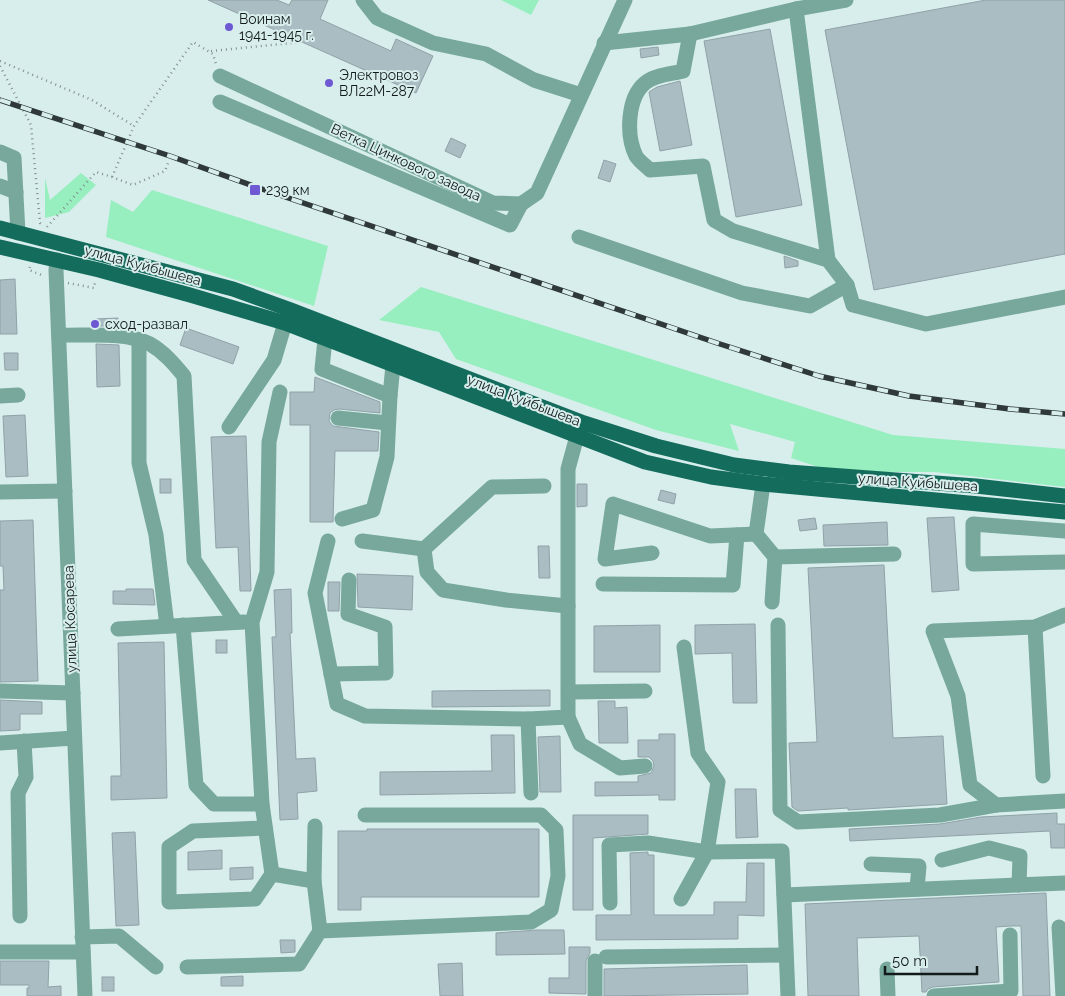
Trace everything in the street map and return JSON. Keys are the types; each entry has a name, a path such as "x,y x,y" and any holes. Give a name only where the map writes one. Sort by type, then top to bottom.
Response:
{"main road":[{"name":"улица Куйбышева","path":"0,228 233,289 291,310 581,430 645,462 711,477 763,484 1065,512"},
{"name":"улица Косарева","path":"58,260 62,244"},
{"name":"улица Куйбышева","path":"0,247 58,260 190,295 285,323 394,365 581,430 734,465 789,472 976,486 1065,496"}],"street":[{"path":"363,0 377,18 433,43 486,54 534,80 580,95"},
{"path":"220,102 510,225 521,204 537,193 580,95 625,0"},
{"path":"604,43 690,34 796,9 846,0"},
{"path":"796,9 828,260 847,285 853,305 926,324 1065,297"},
{"path":"690,34 683,71 646,82 634,97 630,115 632,142 636,158 650,170 703,166 714,220 734,231 828,260"},
{"name":"Ветка Цинкового завода","path":"220,76 493,203 521,204"},
{"path":"0,152 14,158 18,233"},
{"path":"0,186 16,192"},
{"path":"579,238 742,293 810,306 847,285"},
{"name":"улица Косарева","path":"58,260 56,270 85,996"},
{"path":"229,426 274,360 285,323"},
{"path":"59,335 129,336 150,344 169,358 184,376 194,560 236,622"},
{"path":"325,339 322,369 390,396"},
{"path":"139,340 139,463 156,535 167,626"},
{"path":"342,519 373,510 387,457 390,396 394,365"},
{"path":"265,828 193,831 169,847 169,902 255,899 272,874 262,804 252,622 267,572 269,442 280,392"},
{"path":"0,396 18,395"},
{"path":"338,418 388,423"},
{"path":"581,430 568,470 568,717 580,744 620,768 645,766"},
{"path":"763,484 756,534 775,557 772,602"},
{"path":"362,541 424,549 492,487 544,486"},
{"path":"0,492 65,491"},
{"path":"652,553 605,559 613,504 710,536 756,534"},
{"path":"1065,531 973,524 973,564 1065,562"},
{"path":"603,584 733,585 736,535"},
{"path":"328,541 315,593 337,704 365,716 528,719 568,717"},
{"path":"424,549 427,572 443,590 506,600 568,606"},
{"path":"775,557 894,554"},
{"path":"331,674 386,673 385,627 348,614 349,580"},
{"path":"996,805 970,785 958,696 933,631 1035,627 1065,615"},
{"path":"118,629 252,622"},
{"path":"184,625 196,785 214,804 262,804"},
{"path":"778,625 780,810 798,822 940,814 996,805 1065,801"},
{"path":"1035,627 1042,776"},
{"path":"681,899 707,852 718,782 698,753 684,647"},
{"path":"0,691 73,693"},
{"path":"569,692 645,691"},
{"path":"528,719 532,793"},
{"path":"0,743 74,738"},
{"path":"20,916 18,793 26,777 24,741"},
{"path":"320,931 531,922 551,910 558,876 556,830 541,815 365,815"},
{"path":"187,967 300,964 320,931 314,881 315,826"},
{"path":"610,903 609,845 648,844 707,852 782,851 788,996"},
{"path":"942,860 989,848 1020,856 1019,885"},
{"path":"871,864 918,866 918,889"},
{"path":"272,874 314,881"},
{"path":"784,895 1065,883"},
{"path":"1059,927 1063,996"},
{"path":"934,996 1011,991 1010,934"},
{"path":"0,952 83,945 119,936 156,967"},
{"path":"595,996 600,959 786,955"},
{"path":"887,970 888,996"}],"path":[{"path":"112,176 134,126 193,42 213,54"},
{"path":"210,52 301,42"},
{"path":"0,61 92,100 134,126"},
{"path":"0,66 32,125 40,223 47,227 96,172 112,176 133,185 165,171 169,160"}],"green space":[{"path":"501,0 539,0 531,15"},
{"path":"81,173 96,185 69,212 45,218 45,178 50,200"},
{"path":"152,190 328,246 314,306 106,237 111,200 133,212"},
{"path":"421,287 893,435 1065,449 1065,487 934,472 833,472 791,458 795,442 730,424 739,451 656,430 456,359 439,332 379,320"}],"building":[{"path":"208,0 277,0 289,5 292,0 328,0 320,19 391,51 396,39 433,56 416,93"},
{"path":"986,0 1065,0 1065,254 874,290 825,30"},
{"path":"770,29 802,205 736,217 704,41"},
{"path":"658,47 659,55 641,58 640,49"},
{"path":"680,81 692,145 660,151 649,92 657,87"},
{"path":"451,138 466,145 460,158 445,151"},
{"path":"604,160 616,164 610,182 598,178"},
{"path":"784,256 798,261 798,266 785,268"},
{"path":"15,279 17,334 0,334 0,280"},
{"path":"118,318 119,326 95,326 95,319"},
{"path":"186,328 239,347 233,364 180,345"},
{"path":"96,344 119,345 120,386 97,387"},
{"path":"4,353 18,353 18,370 5,370"},
{"path":"315,377 380,402 380,413 339,409 330,413 329,421 333,426 379,432 378,451 335,451 333,522 310,522 310,425 290,425 290,392 314,392"},
{"path":"25,415 28,476 6,477 3,416"},
{"path":"246,436 251,591 240,591 238,547 216,548 211,437"},
{"path":"160,479 171,479 171,493 160,493"},
{"path":"577,484 587,484 587,506 577,507"},
{"path":"661,490 676,494 674,504 658,500"},
{"path":"954,517 959,590 932,592 927,518"},
{"path":"815,518 817,529 800,531 798,520"},
{"path":"33,520 38,681 0,682 0,590 4,590 3,566 0,566 0,521"},
{"path":"887,522 888,545 824,546 823,525"},
{"path":"538,546 549,546 550,578 539,578"},
{"path":"884,565 893,738 943,736 947,804 798,811 792,807 789,743 817,742 808,568"},
{"path":"357,574 413,576 412,610 358,607"},
{"path":"328,582 340,582 339,611 328,611"},
{"path":"126,589 153,589 155,605 113,604 113,591 126,591"},
{"path":"291,589 292,633 290,633 296,759 315,758 317,791 297,793 298,819 280,820 272,637 276,637 274,590"},
{"path":"755,624 757,703 733,703 732,653 695,654 695,625"},
{"path":"660,625 660,672 594,672 594,626"},
{"path":"216,640 227,640 227,653 216,653"},
{"path":"164,642 167,798 111,800 111,776 121,776 118,643"},
{"path":"550,690 550,706 432,707 432,691"},
{"path":"0,700 42,702 42,714 20,714 20,730 0,731"},
{"path":"598,701 615,701 615,708 627,707 628,743 599,743"},
{"path":"659,734 675,734 675,800 659,800 659,795 595,796 595,782 638,782 638,776 651,773 654,766 653,761 649,757 638,757 638,740 659,740"},
{"path":"491,735 514,735 515,793 380,795 380,772 492,771"},
{"path":"560,736 561,792 540,792 538,737"},
{"path":"735,789 756,789 758,837 736,838"},
{"path":"1057,813 1057,824 1065,824 1065,848 1051,848 1050,831 850,841 849,829 940,824 981,817"},
{"path":"573,815 648,815 648,834 593,838 593,910 573,910"},
{"path":"367,829 539,829 539,897 361,897 361,910 338,910 338,831 367,831"},
{"path":"135,832 139,925 116,926 112,833"},
{"path":"222,850 222,869 188,870 188,852"},
{"path":"648,852 648,855 654,855 654,915 714,915 714,902 746,902 747,863 764,863 764,916 738,915 738,939 596,940 596,915 631,915 630,853"},
{"path":"253,867 253,879 230,880 230,868"},
{"path":"1046,893 1050,996 1023,996 1021,926 1010,926 996,927 999,982 933,987 926,992 922,992 919,936 857,938 859,996 808,996 805,904"},
{"path":"564,930 565,954 496,955 496,933"},
{"path":"280,940 295,940 295,952 281,953"},
{"path":"569,947 590,947 590,953 586,961 586,994 549,993 549,978 569,978"},
{"path":"0,961 49,961 48,987 61,986 61,996 27,996 29,985 0,985"},
{"path":"462,963 463,996 440,996 438,964"},
{"path":"747,965 748,994 604,996 604,969"},
{"path":"243,976 243,986 221,986 221,977"},
{"path":"102,977 114,977 114,991 102,991"}],"railway":[{"path":"0,100 819,376 909,396 1065,414"}],"place":[{"name":"Воинам 1941-1945 г.","path":"229,27"},
{"name":"Электровоз ВЛ22М-287","path":"329,83"},
{"name":"239 км","path":"255,190"},
{"name":"сход-развал","path":"95,324"}]}
